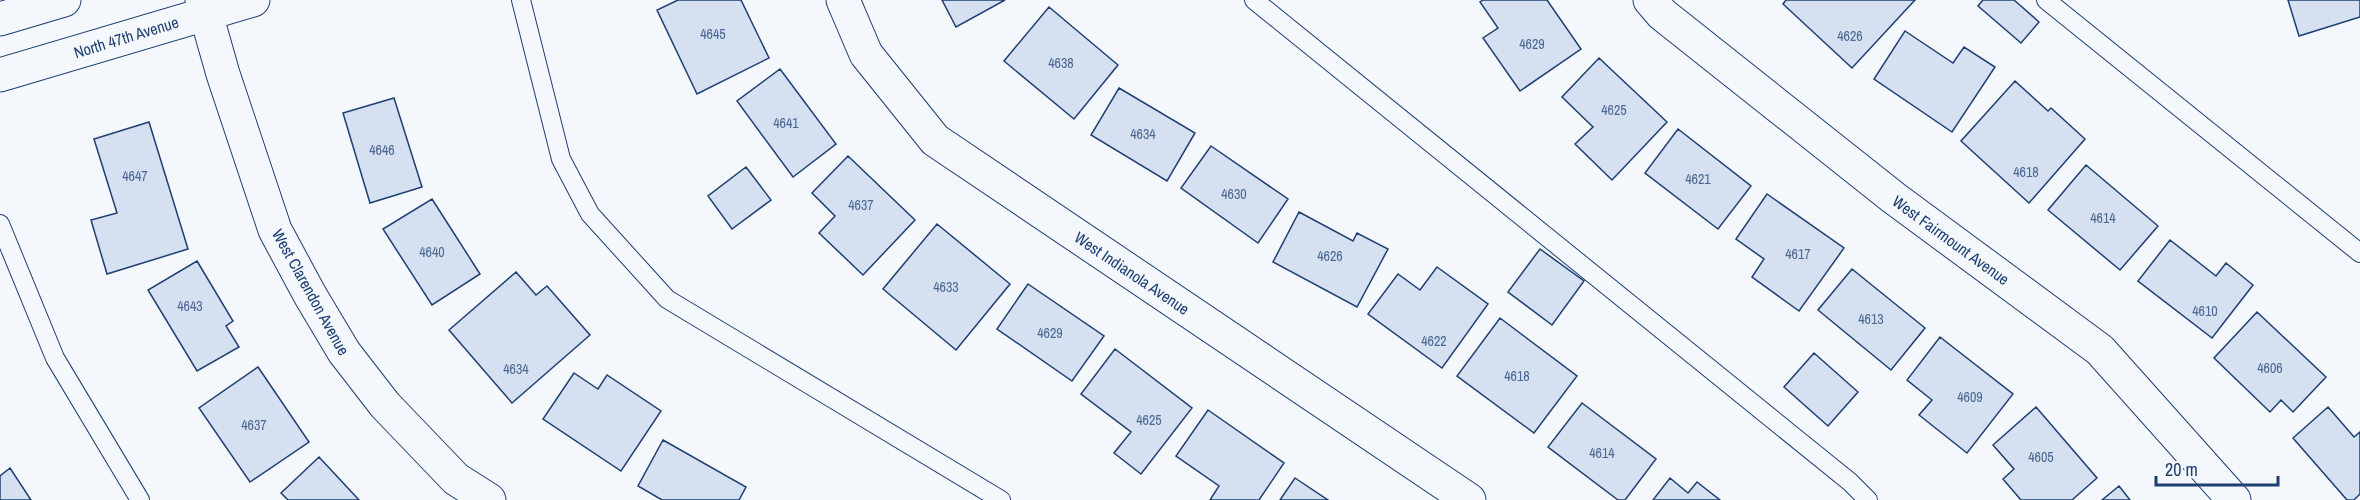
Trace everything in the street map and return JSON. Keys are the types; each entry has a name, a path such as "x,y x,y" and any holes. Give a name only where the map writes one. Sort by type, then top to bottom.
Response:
{"street":[{"path":"0,18 64,0"},
{"name":"North 47th Avenue","path":"0,75 204,7 253,0"},
{"name":"West Indianola Avenue","path":"843,0 866,54 935,141 1469,500"},
{"name":"West Fairmount Avenue","path":"1650,0 1662,14 1894,198 2100,350 2234,500"},
{"name":"West Clarendon Avenue","path":"204,7 223,74 275,230 310,296 344,352 385,405 456,479 489,500"}],"lane":[{"path":"521,0 561,159 590,213 667,299 1001,500"},
{"path":"1254,0 1850,482 1868,500"},
{"path":"2046,0 2360,253"},
{"path":"0,224 55,358 140,500"}],"building":[{"path":"678,0 741,0 769,58 697,94 657,10"},
{"path":"942,0 1005,0 956,27"},
{"path":"1483,0 1547,0 1581,49 1520,91 1483,38 1498,28 1480,2"},
{"path":"1786,0 1915,0 1852,68 1783,4"},
{"path":"1983,0 2014,0 2039,22 2021,43 1978,6"},
{"path":"2288,0 2360,0 2360,17 2299,36"},
{"path":"1049,7 1118,65 1074,119 1004,61"},
{"path":"1905,31 1953,63 1964,47 1995,67 1952,132 1874,79"},
{"path":"1599,58 1667,122 1612,180 1575,144 1593,127 1562,97"},
{"path":"780,69 836,144 793,177 737,101"},
{"path":"2015,81 2048,111 2051,108 2085,139 2029,203 1961,141"},
{"path":"1119,88 1195,133 1167,181 1091,135"},
{"path":"394,98 422,187 370,203 343,113"},
{"path":"149,122 188,249 107,274 91,220 117,213 94,139"},
{"path":"1678,129 1751,186 1718,229 1645,173"},
{"path":"1211,146 1288,199 1258,243 1181,188"},
{"path":"848,156 915,220 863,275 819,233 835,216 812,193"},
{"path":"2086,165 2158,226 2120,270 2048,210"},
{"path":"746,167 771,200 732,229 708,196"},
{"path":"1767,194 1844,248 1799,311 1752,277 1764,259 1736,239"},
{"path":"432,199 480,274 432,305 383,229"},
{"path":"1299,212 1353,241 1357,233 1388,249 1357,307 1273,262"},
{"path":"937,224 1010,284 956,350 883,289"},
{"path":"2170,240 2216,276 2226,263 2253,285 2212,338 2138,281"},
{"path":"1540,249 1584,281 1552,325 1508,292"},
{"path":"197,261 233,321 226,326 239,347 197,371 148,290"},
{"path":"1437,267 1488,304 1442,368 1368,314 1398,274 1420,290"},
{"path":"1852,269 1925,328 1891,370 1818,310"},
{"path":"516,272 536,295 547,286 590,335 512,403 449,330"},
{"path":"1028,284 1104,336 1072,381 997,329"},
{"path":"2257,312 2326,377 2293,412 2281,400 2270,412 2214,358"},
{"path":"1500,318 1577,376 1534,433 1457,376"},
{"path":"1940,337 2013,394 1967,453 1919,415 1932,400 1907,380"},
{"path":"1115,349 1192,408 1141,474 1114,453 1131,432 1081,394"},
{"path":"1814,353 1858,392 1828,426 1784,387"},
{"path":"258,367 309,442 250,482 199,408"},
{"path":"574,373 598,389 607,375 661,411 621,471 543,419"},
{"path":"1582,403 1656,459 1625,500 1618,500 1548,447"},
{"path":"2036,407 2097,478 2072,500 2021,500 2003,479 2014,469 1993,445"},
{"path":"2328,407 2354,437 2360,432 2360,494 2354,500 2347,500 2293,438"},
{"path":"1208,410 1284,463 1259,500 1210,500 1219,486 1176,456"},
{"path":"663,440 746,487 739,500 662,500 638,486"},
{"path":"319,457 359,500 288,500 281,493"},
{"path":"10,468 31,500 0,500 0,476"},
{"path":"1295,478 1328,500 1280,500"},
{"path":"1670,478 1688,493 1697,482 1720,500 1653,500"},
{"path":"2119,486 2130,500 2102,500"}]}
